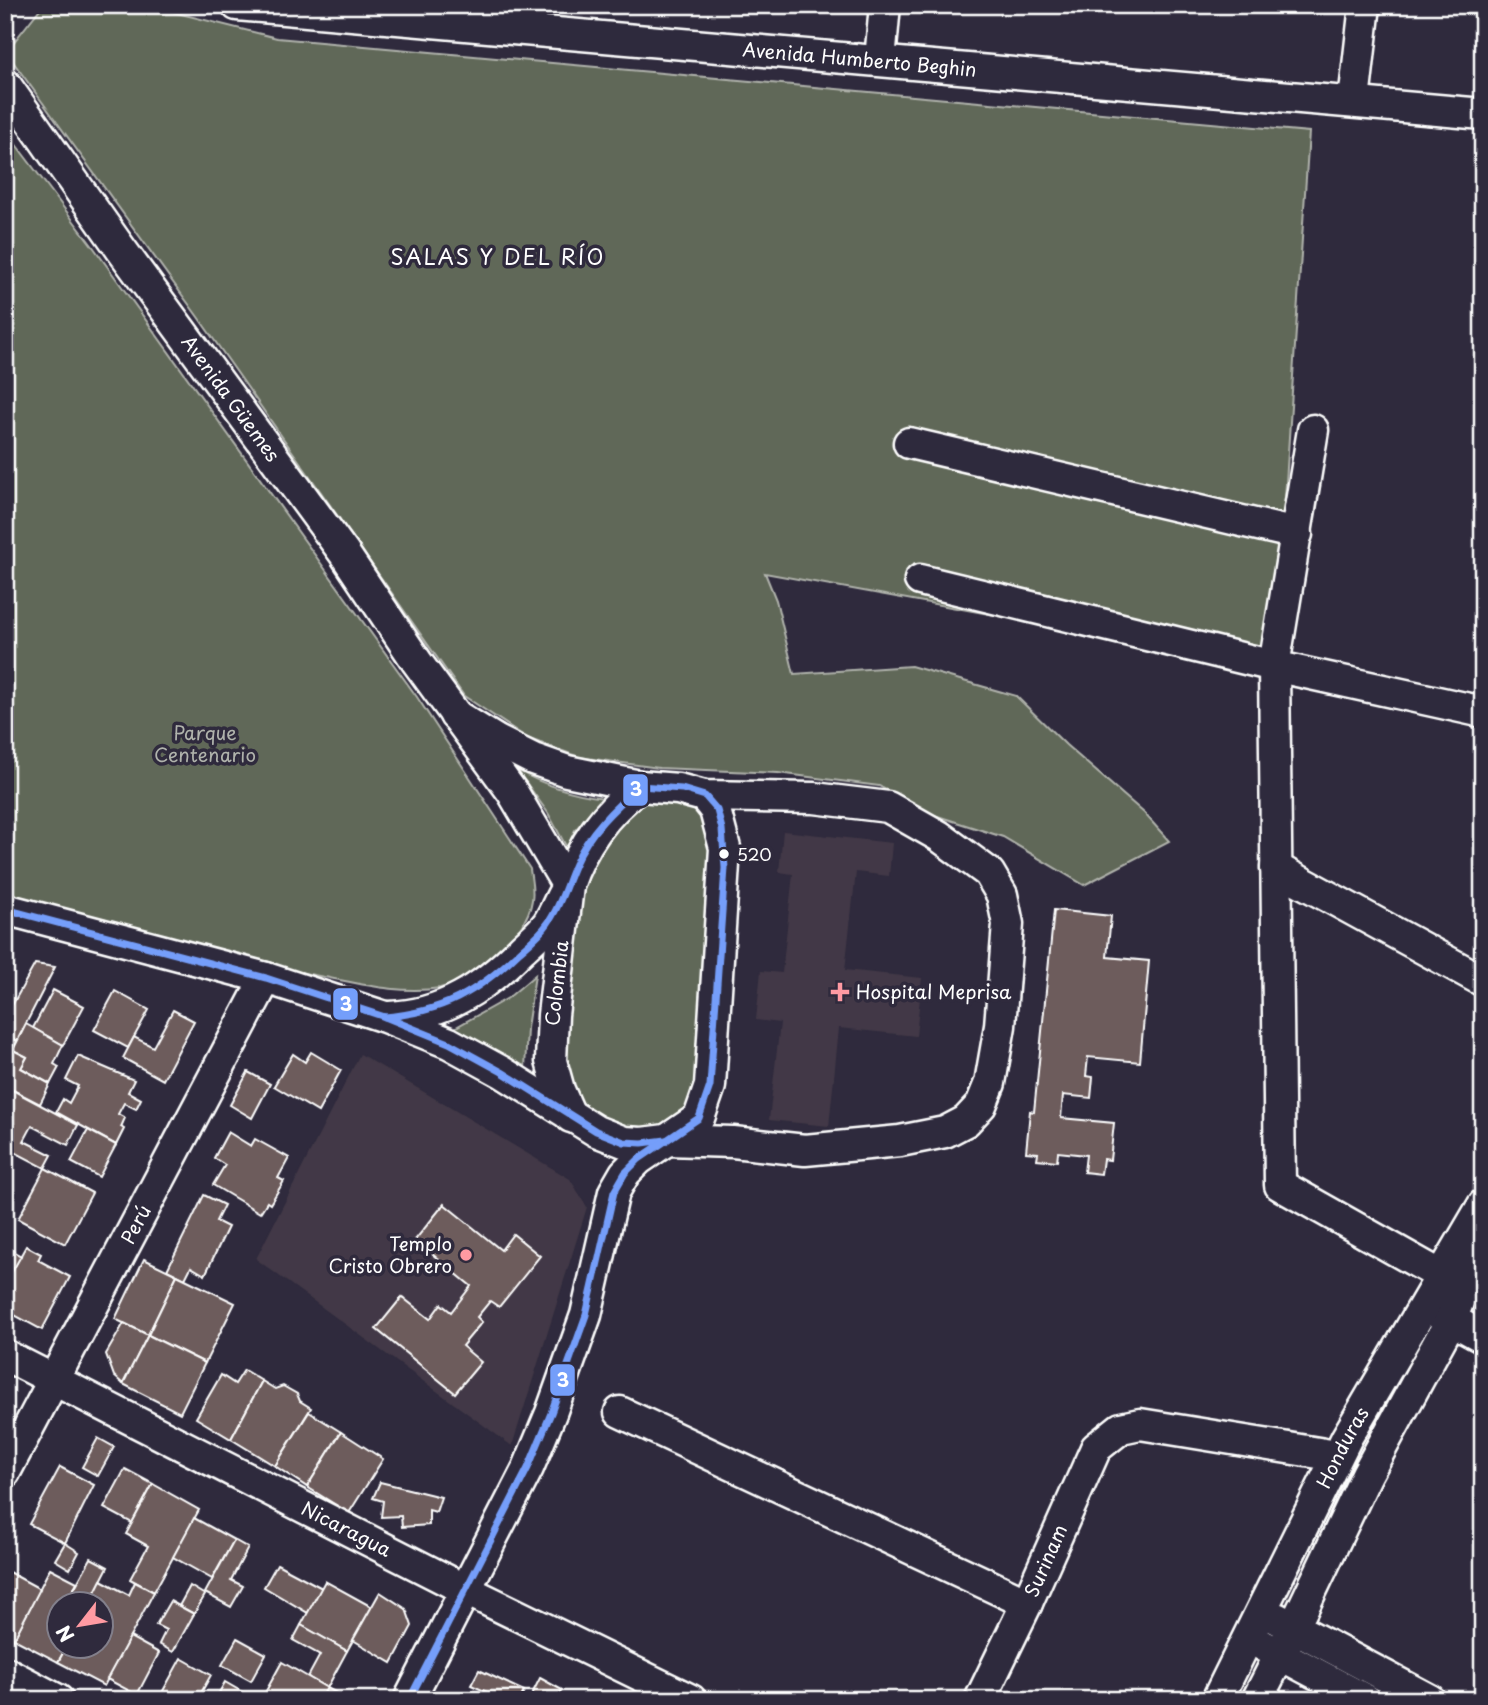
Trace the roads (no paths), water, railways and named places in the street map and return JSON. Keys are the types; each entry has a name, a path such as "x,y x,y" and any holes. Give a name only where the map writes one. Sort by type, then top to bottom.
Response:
{"street":[{"name":"Avenida Humberto Beghin","path":"237,5 1483,114"},
{"path":"880,60 885,5"},
{"path":"1354,102 1365,5"},
{"name":"Avenida Güemes","path":"5,84 121,249 344,553 454,715 513,793 568,886"},
{"path":"1313,430 1273,666 1280,1185 1453,1281"},
{"path":"909,443 1297,534"},
{"path":"920,580 1273,666 1483,712"},
{"path":"5,909 266,978 385,1017 449,1043 502,1072 571,1117 624,1142 733,1142 805,1150 900,1141 945,1132 966,1121 981,1105 990,1083 1000,1027 1007,924 1002,895 989,873 939,835 888,807 814,798 705,796 567,771 533,759 454,715"},
{"name":"Colombia","path":"571,1117 551,1062 553,1015 568,886 575,865 597,827 613,808 640,786"},
{"path":"409,1700 528,1468 551,1413 586,1315 614,1192 625,1173 639,1159 699,1118 710,1086 725,848 715,810 705,796"},
{"path":"1276,868 1483,981"},
{"path":"385,1017 415,1016 449,1005 477,988 508,963 547,924 568,886"},
{"name":"Perú","path":"5,1472 266,978"},
{"name":"Honduras","path":"1257,1700 1367,1474 1451,1320 1453,1281 1483,1205"},
{"name":"Honduras","path":"1216,1700 1337,1456 1426,1304 1453,1281 1483,1246"},
{"path":"1426,1304 1483,1337"},
{"name":"Nicaragua","path":"5,1355 466,1590 691,1700"},
{"path":"620,1412 1027,1603"},
{"name":"Surinam","path":"979,1700 1027,1603 1096,1448 1121,1428 1140,1424 1337,1456"},
{"path":"1261,1611 1430,1700"},
{"path":"1248,1637 1366,1700"},
{"path":"5,1672 58,1700"}],"place":[{"name":"520","path":"724,854"},
{"name":"Hospital Meprisa","path":"840,992"},
{"name":"Templo Cristo Obrero","path":"466,1255"}],"district":[{"name":"SALAS Y DEL RÍO","path":"498,258"}],"park label":[{"name":"Parque Centenario","path":"205,744"}]}
